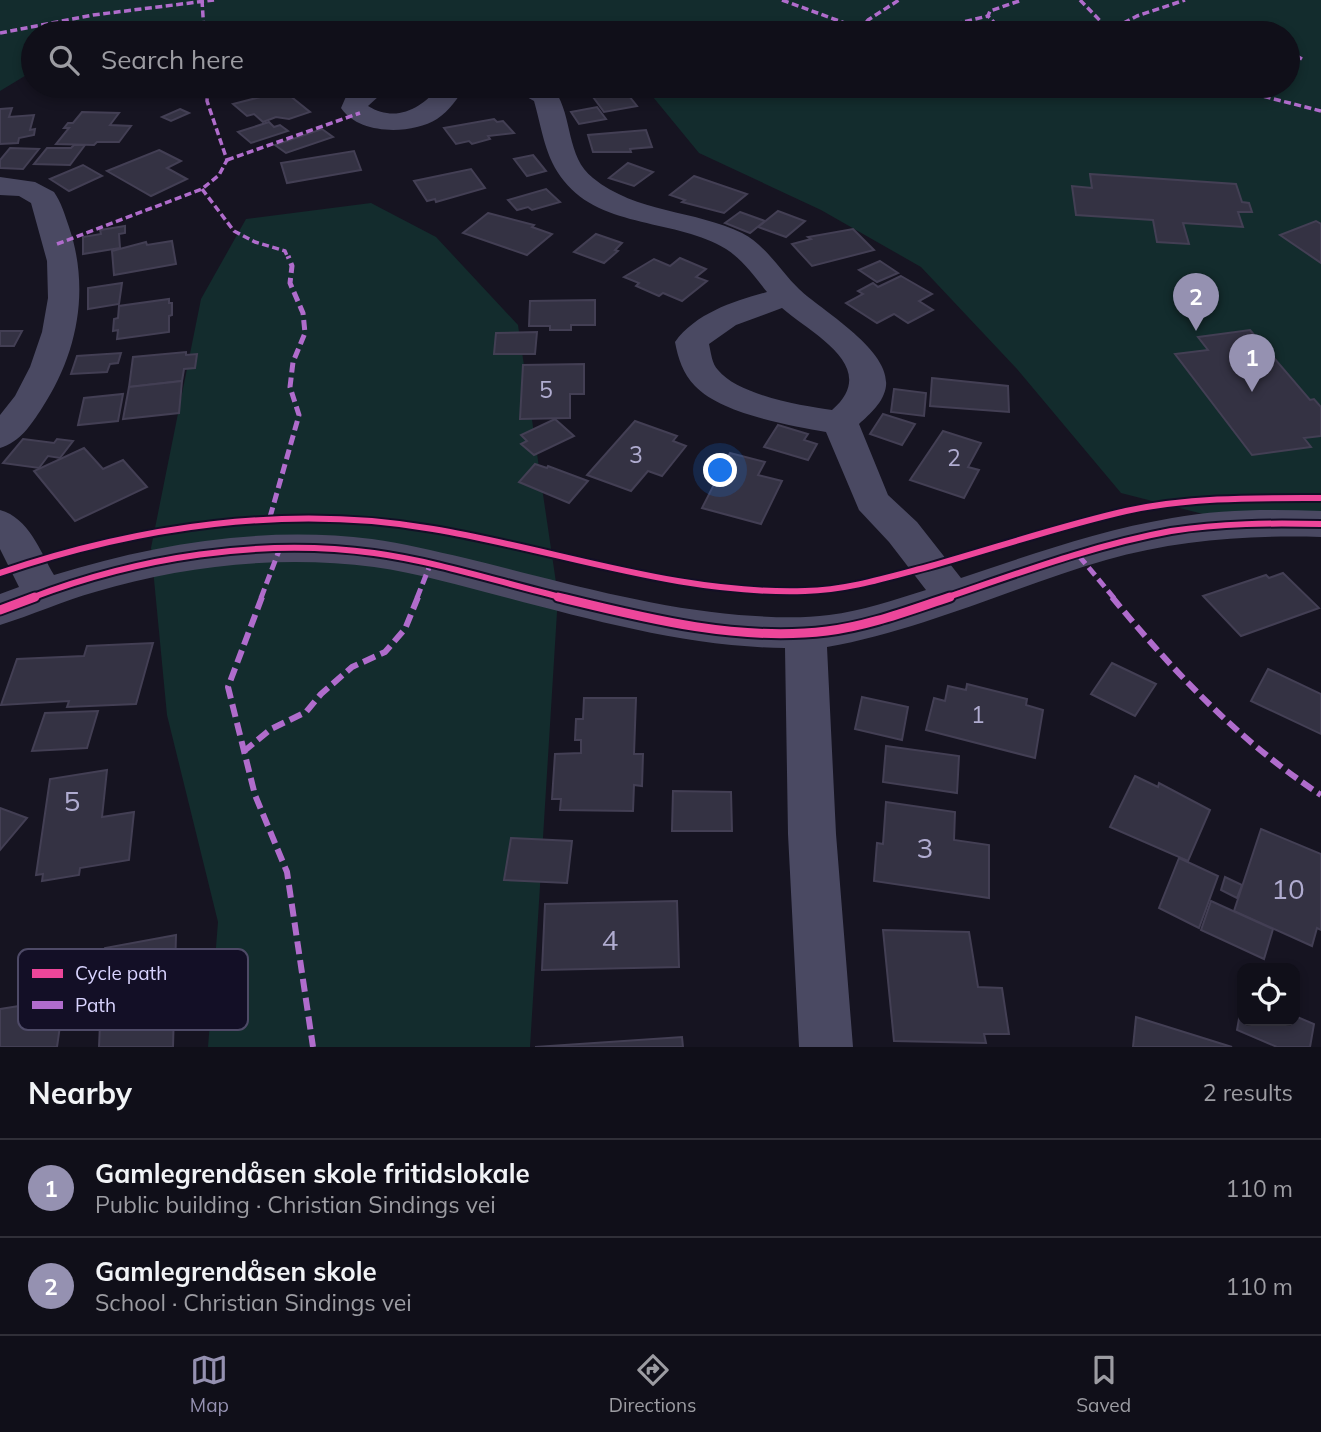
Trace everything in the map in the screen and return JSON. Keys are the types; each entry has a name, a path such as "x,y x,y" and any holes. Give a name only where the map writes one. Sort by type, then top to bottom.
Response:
{"street":[{"path":"357,98 354,108 363,116 400,121 422,117 444,98"},
{"path":"547,98 568,167 580,182 597,194 624,206 728,237 755,256 788,296 855,350 866,366 869,382 866,397 857,411 840,422 791,414 745,400 706,379 695,359 692,342 708,326 739,309 788,296"},
{"path":"0,186 25,188 44,198 53,223 65,279 59,332 40,382 22,412 0,436"},
{"path":"840,422 872,501 904,532 952,595"},
{"path":"0,610 113,571 186,557 279,548 374,554 607,608 713,628 806,633 835,630 1152,535 1208,526 1279,522 1321,524"},
{"path":"0,523 16,542 43,593"},
{"path":"806,633 812,834 826,1047"}],"green space":[{"path":"0,0 1321,0 1321,534 1207,515 1121,493 1017,369 921,267 821,210 699,153 654,98 1300,98 1300,21 21,21 21,78 0,91"},
{"path":"371,203 436,237 518,325 558,596 530,1047 208,1047 209,1030 248,1030 248,949 216,949 218,922 167,715 151,548 201,299 246,219"}],"building":[{"path":"257,98 293,98 310,112 289,119 276,117 263,122 254,114 247,116 233,104"},
{"path":"594,98 631,98 637,106 604,112"},
{"path":"597,107 606,119 579,124 571,112"},
{"path":"12,108 9,117 34,115 30,130 35,129 34,135 19,138 18,143 0,144 0,109"},
{"path":"180,109 189,113 171,121 162,117"},
{"path":"82,112 119,113 110,125 131,126 119,142 97,142 94,145 56,144 69,128 64,128 68,123 73,123"},
{"path":"494,119 497,122 503,121 514,133 488,136 490,139 472,144 469,141 456,144 444,128"},
{"path":"269,122 274,127 280,125 288,131 251,143 238,132"},
{"path":"322,129 333,137 286,153 275,145"},
{"path":"646,130 652,147 630,149 631,152 593,152 588,135"},
{"path":"74,145 85,145 70,165 34,164 47,148 71,148"},
{"path":"10,148 39,149 23,169 0,168 0,160"},
{"path":"159,150 181,161 167,168 187,179 151,196 107,171"},
{"path":"354,151 361,170 287,183 281,163"},
{"path":"533,155 546,171 527,176 514,159"},
{"path":"628,163 653,172 634,186 609,178"},
{"path":"83,165 102,176 69,191 50,179"},
{"path":"471,169 485,188 436,202 435,199 427,201 414,181"},
{"path":"1090,174 1236,184 1242,202 1249,203 1252,212 1238,212 1243,227 1183,223 1189,244 1157,242 1153,220 1076,215 1072,186 1092,188"},
{"path":"694,176 747,194 724,213 682,202 685,200 670,195"},
{"path":"546,189 560,202 532,210 528,207 517,210 508,200"},
{"path":"778,211 805,221 786,237 758,227"},
{"path":"740,212 765,221 750,233 725,223"},
{"path":"488,213 534,225 532,227 552,234 527,255 463,233"},
{"path":"1316,221 1321,224 1321,263 1280,235"},
{"path":"125,226 125,233 119,234 120,248 83,254 83,237 101,234 100,230"},
{"path":"853,229 874,250 812,266 792,244 811,239 808,237"},
{"path":"596,234 622,243 615,250 618,251 604,263 574,252"},
{"path":"172,241 176,264 114,275 112,251 146,242 147,245"},
{"path":"680,258 706,269 696,277 707,281 682,301 663,293 659,296 636,286 639,283 624,277 654,259 670,266"},
{"path":"880,261 898,273 877,282 859,270"},
{"path":"901,276 932,294 919,301 933,310 908,323 894,314 877,323 846,303 863,294 858,291 873,283 878,287"},
{"path":"122,283 119,304 88,309 88,288"},
{"path":"169,299 169,303 172,303 172,315 169,316 169,332 117,339 118,330 113,331 119,306"},
{"path":"595,300 595,325 571,325 571,330 529,326 530,301"},
{"path":"1250,330 1310,400 1314,399 1321,407 1321,436 1304,438 1311,447 1252,455 1175,354 1208,350 1198,337"},
{"path":"0,331 22,331 14,346 0,346"},
{"path":"537,332 535,354 494,354 496,333"},
{"path":"186,352 186,355 197,354 195,368 184,369 182,381 129,387 133,357"},
{"path":"121,353 118,363 110,364 107,372 71,374 77,356"},
{"path":"584,364 584,394 570,394 570,418 520,419 523,365"},
{"path":"932,378 1008,386 1009,412 930,406"},
{"path":"182,381 179,413 123,419 129,387"},
{"path":"894,389 926,393 924,416 891,412"},
{"path":"123,394 118,421 78,425 84,398"},
{"path":"883,414 915,424 902,445 870,434"},
{"path":"555,419 574,436 534,455 521,444 527,441 521,435"},
{"path":"635,421 677,436 673,441 686,446 662,476 648,471 631,491 587,475"},
{"path":"778,425 808,434 804,440 817,444 808,460 764,447"},
{"path":"943,431 981,443 968,467 979,470 964,498 910,480"},
{"path":"23,439 54,443 57,439 73,441 60,458 48,456 39,468 3,463"},
{"path":"84,448 103,469 123,460 147,487 75,521 34,471"},
{"path":"730,453 765,462 758,475 782,481 761,524 702,508"},
{"path":"535,464 588,481 569,503 519,482"},
{"path":"1283,573 1319,608 1241,636 1203,596 1266,575 1269,578"},
{"path":"153,643 136,704 67,707 69,701 1,705 17,659 84,656 87,646"},
{"path":"1112,663 1156,684 1135,716 1091,694"},
{"path":"1268,669 1321,694 1321,734 1251,701"},
{"path":"967,684 1027,699 1026,705 1043,710 1035,758 926,730 934,698 945,701 948,686 966,690"},
{"path":"862,697 908,707 902,740 855,729"},
{"path":"584,698 636,698 634,754 643,754 642,786 634,785 633,811 560,810 561,799 552,799 555,754 581,753 581,740 575,740 576,719 583,719"},
{"path":"98,711 87,748 32,751 45,713"},
{"path":"886,746 959,756 957,793 883,782"},
{"path":"107,770 102,817 134,812 129,860 80,868 79,875 42,881 43,874 36,875 50,779"},
{"path":"1135,776 1158,787 1159,783 1210,810 1188,861 1110,827"},
{"path":"673,791 731,792 732,831 672,831"},
{"path":"886,802 955,812 954,840 989,845 989,898 874,881 877,843 883,844"},
{"path":"0,808 27,818 0,850"},
{"path":"1261,829 1321,854 1321,930 1317,928 1312,946 1234,911"},
{"path":"511,838 572,841 567,883 504,880"},
{"path":"1179,858 1218,876 1199,928 1159,908"},
{"path":"1225,877 1242,885 1237,898 1221,890"},
{"path":"677,901 679,967 542,970 545,904"},
{"path":"1211,901 1273,929 1264,959 1201,930"},
{"path":"883,930 969,932 978,987 1002,988 1009,1034 984,1034 986,1043 894,1041"},
{"path":"176,935 176,949 105,948"},
{"path":"18,1006 18,1030 59,1030 57,1047 0,1047 0,1009"},
{"path":"1136,1017 1232,1047 1133,1047"},
{"path":"1300,1018 1314,1024 1310,1047 1277,1047 1237,1030 1238,1026 1300,1026"},
{"path":"100,1030 173,1030 173,1047 99,1047"},
{"path":"682,1037 683,1047 535,1047"}],"marked path":[{"path":"202,0 203,21"},
{"path":"62,21 214,0"},
{"path":"782,0 839,21"},
{"path":"867,21 899,0"},
{"path":"993,21 988,16 990,11 1022,0"},
{"path":"1080,0 1099,21"},
{"path":"1128,21 1185,0"},
{"path":"967,21 988,16"},
{"path":"0,33 21,29"},
{"path":"57,244 202,189 219,175 227,160 207,98"},
{"path":"1265,98 1321,111"},
{"path":"227,160 360,113"},
{"path":"202,189 234,231 255,242 285,251 292,266 290,283 303,313 305,333 293,362 290,387 299,415 270,517"},
{"path":"280,548 228,687 255,795 287,872 313,1047"},
{"path":"1079,556 1161,654 1220,717 1252,746 1321,795"},
{"path":"243,752 271,729 306,712 321,694 352,667 385,652 405,629 430,565"}],"cycle path":[{"path":"0,573 87,549 174,530 302,518 345,519 433,529 647,577 700,586 754,591 809,591 866,584 1127,511 1225,498 1321,498"},
{"path":"0,610 90,579 183,558 277,548 325,549 399,558 640,616 723,629 806,633 849,628 871,622 1064,559 1152,535 1236,524 1321,524"}],"place":[{"name":"Gamlegrendåsen skole","path":"1196,331"},
{"name":"Gamlegrendåsen skole fritidslokale","path":"1252,392"}]}
